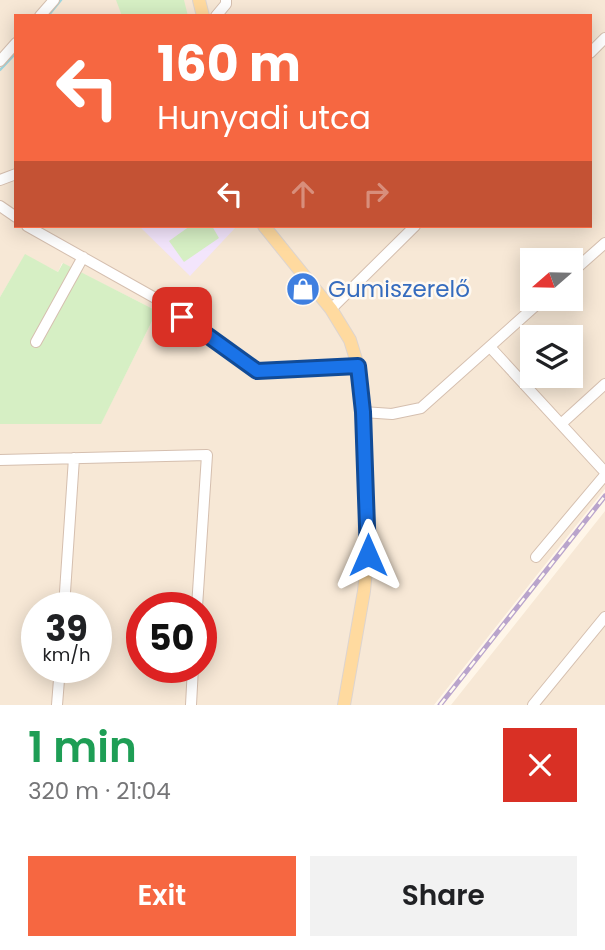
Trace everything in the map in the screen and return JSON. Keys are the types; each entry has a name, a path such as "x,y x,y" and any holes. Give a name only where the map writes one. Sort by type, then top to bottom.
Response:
{"main road":[{"path":"266,228 331,309 350,340 358,366 363,412 368,555 344,705"}],"street":[{"path":"42,14 54,0"},
{"path":"592,51 605,38"},
{"path":"0,61 14,46"},
{"path":"31,228 164,303 257,371 358,366"},
{"path":"331,309 413,228"},
{"path":"583,262 605,243"},
{"path":"36,342 83,257"},
{"path":"363,412 393,414 421,408 529,312"},
{"path":"490,347 605,473 536,558"},
{"path":"561,424 605,384"},
{"path":"0,460 207,455 198,592"},
{"path":"65,592 74,458"},
{"path":"533,705 605,617"},
{"path":"57,705 59,683"},
{"path":"191,705 192,683"}],"shaded area":[{"path":"0,0 605,0 605,489 434,705 0,705 0,424 101,423 157,311 62,263 58,272 25,255 0,297"},
{"path":"141,228 235,228 190,276"},
{"path":"605,511 605,705 451,705"}],"green space":[{"path":"116,0 184,0 188,14 121,14"},
{"path":"187,228 213,228 219,238 184,262 169,241"},
{"path":"25,254 58,272 63,263 157,311 101,424 0,424 0,297"}],"waterway":[{"path":"50,14 61,0"},
{"path":"0,70 14,55"}],"railway":[{"path":"440,705 605,496"}],"place":[{"name":"Gumiszerelő","path":"303,289"}],"route":[{"path":"182,317 257,371 358,366 369,522 368,555"}]}
